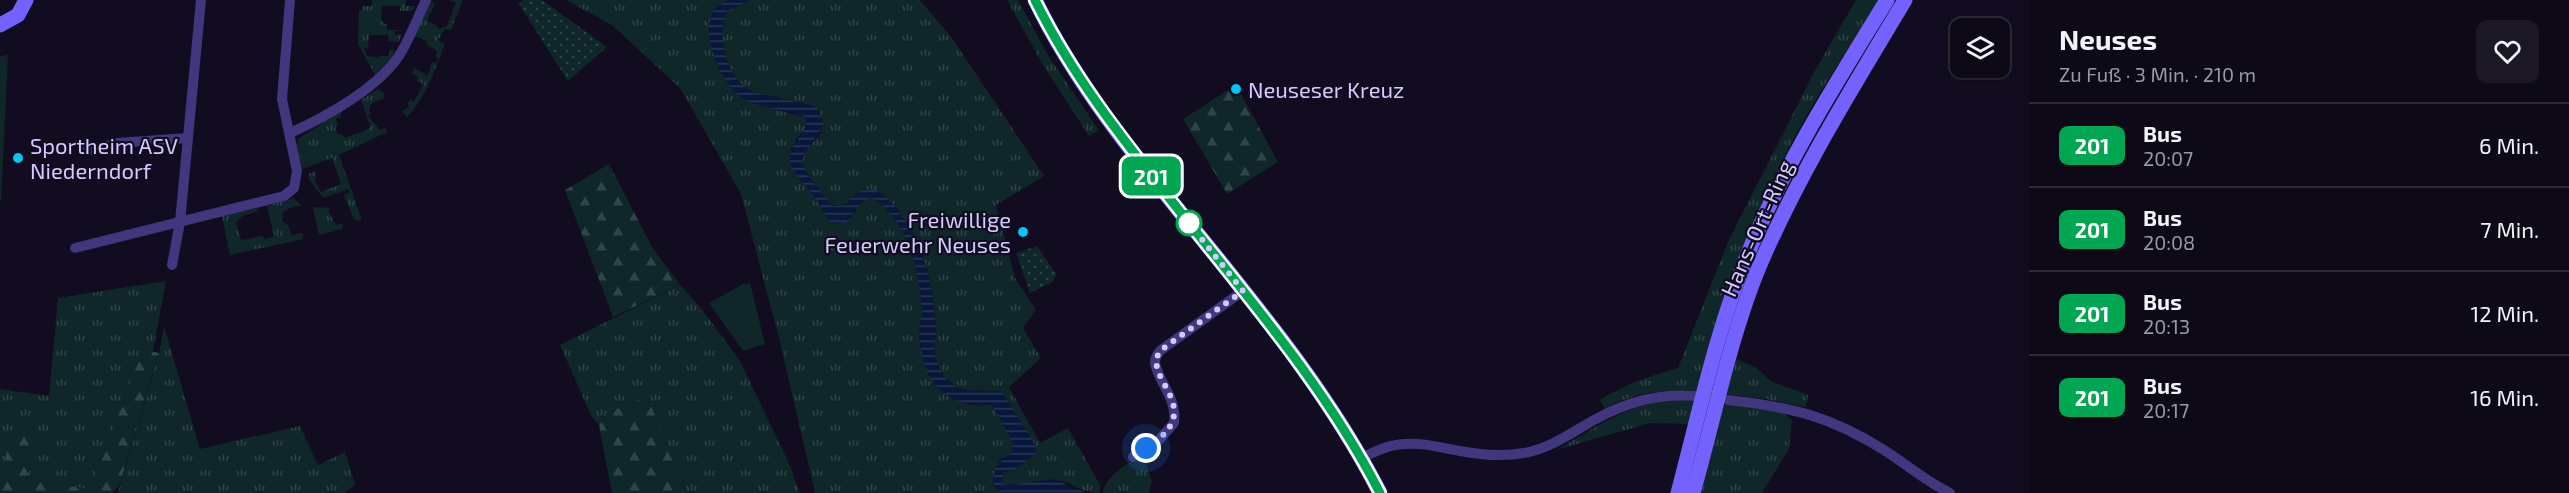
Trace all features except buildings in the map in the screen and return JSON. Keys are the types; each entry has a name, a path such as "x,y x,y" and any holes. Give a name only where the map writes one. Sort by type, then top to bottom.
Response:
{"main road":[{"path":"0,25 18,15 26,0"},
{"path":"1035,0 1111,125 1308,375 1361,458 1380,493"},
{"name":"Hans-Ort-Ring","path":"1678,493 1726,316 1746,258 1775,191 1809,127 1887,0"},
{"name":"Hans-Ort-Ring","path":"1693,493 1746,303 1759,268 1788,201 1819,144 1905,0"}],"street":[{"path":"172,265 180,222 201,0"},
{"path":"75,248 284,196 294,188 297,171 282,99 290,0"},
{"path":"290,133 316,122 380,80 401,52 426,0"},
{"path":"86,152 117,143 188,138"},
{"path":"1133,457 1159,440 1174,423 1170,396 1155,365 1156,357 1161,350 1243,291"},
{"path":"1361,458 1392,446 1405,444 1484,455 1503,456 1526,452 1565,438 1610,412 1638,400 1676,394 1695,396"},
{"path":"1728,400 1800,410 1834,423 1879,447 1950,493"}],"green space":[{"path":"372,0 406,0 406,6 415,6 412,11 400,11 400,6 382,6 381,21 387,25 387,30 404,30 395,31 395,35 402,34 399,42 389,41 388,35 369,35 368,48 364,48 367,56 379,58 379,56 389,56 390,50 395,50 391,59 375,75 358,44 359,10 362,10 363,6 372,6"},
{"path":"449,0 463,0 451,30 445,29 438,40 445,44 420,101 407,117 402,111 409,107 407,103 411,100 414,102 423,84 417,81 418,77 412,74 414,68 428,75 432,62 436,63 438,59 436,58 437,51 426,44 427,41 414,36 430,1 435,3 427,21 436,25 438,29 447,26 456,3"},
{"path":"523,0 542,0 607,47 568,81 519,4"},
{"path":"566,0 727,0 717,7 713,33 713,49 722,74 773,109 805,117 808,123 806,130 797,138 791,150 796,173 815,197 831,224 851,217 862,202 870,198 885,207 897,222 908,242 917,275 922,312 919,332 921,348 930,376 948,396 960,402 995,407 1013,441 1012,453 1000,460 993,479 995,487 1003,493 815,493 781,346 741,194 680,88 612,25"},
{"path":"750,0 920,0 952,38 1044,176 996,205 1015,278 1036,310 1023,328 1041,358 1009,387 1040,443 1068,428 1100,485 1100,493 1093,493 1059,481 1001,483 1002,473 1014,470 1033,441 983,390 958,388 942,372 934,351 936,332 928,272 922,253 905,219 878,191 838,208 826,201 801,164 806,150 821,133 814,106 753,92 743,86 730,67 723,45 727,11"},
{"path":"1007,0 1018,0 1049,57 1099,130 1089,136 1043,65"},
{"path":"1856,0 1880,0 1810,111 1773,180 1742,258 1700,391 1651,392 1628,398 1605,409 1600,400 1610,394 1638,381 1678,368 1728,242 1814,72"},
{"path":"8,55 1,201 0,201 0,56"},
{"path":"1236,85 1278,162 1227,194 1183,119"},
{"path":"378,89 384,93 384,98 372,103 369,110 371,114 368,116 380,130 385,127 387,132 339,155 362,220 357,221 354,220 344,195 350,193 349,189 323,198 309,179 309,174 316,171 315,181 321,192 341,184 332,158 302,169 297,145 298,139 341,111 341,117 336,119 338,126 335,127 338,135 341,134 345,138 369,129 370,125 361,100"},
{"path":"609,164 652,247 680,285 613,317 565,190"},
{"path":"294,198 302,206 291,207 284,211 283,222 288,225 292,235 302,233 303,239 230,255 222,216 258,208 258,211 242,216 236,222 241,240 262,236 265,241 274,236 267,206"},
{"path":"313,207 330,208 328,211 336,225 342,223 343,229 319,235"},
{"path":"1037,246 1057,275 1051,283 1030,293 1016,253"},
{"path":"166,281 153,351 143,350 90,489 27,481 34,433 0,492 0,389 49,396 58,298"},
{"path":"750,283 765,344 743,351 709,303 743,284"},
{"path":"680,285 701,308 740,361 788,461 800,493 687,493 647,397 608,413 599,425 591,415 560,345"},
{"path":"164,326 200,449 300,426 318,465 345,452 355,485 344,493 118,493 159,354"},
{"path":"143,349 159,353 120,484 112,493 0,493 8,443 20,425 26,426 34,433 27,481 90,489"},
{"path":"1736,359 1755,367 1771,381 1808,395 1806,407 1726,394"},
{"path":"647,396 687,493 612,493 599,425 608,413"},
{"path":"1677,400 1697,402 1691,424 1650,423 1556,450 1628,411 1643,405"},
{"path":"1724,404 1782,412 1792,420 1789,449 1762,493 1699,493"},
{"path":"1143,455 1152,482 1149,493 1103,493 1104,487 1113,475"}],"water":[{"path":"727,0 750,0 727,11 724,22 723,45 736,77 743,86 753,92 814,106 819,110 824,125 801,159 806,173 832,206 844,206 860,192 871,189 889,200 910,228 924,260 934,312 936,332 934,351 942,372 951,384 964,390 1001,391 1033,441 1035,455 1014,470 1003,473 1001,483 1011,485 1053,479 1087,493 1003,493 995,487 996,467 1012,453 1012,441 992,405 960,402 947,396 930,376 921,349 919,332 922,312 917,275 912,253 903,232 885,207 870,198 862,202 846,222 831,224 813,194 791,165 791,153 805,128 805,117 750,102 735,92 720,70 710,43 709,29 711,17 716,8"}],"bus line":[{"name":"201","path":"1035,0 1086,88 1111,125 1287,347 1321,394 1380,493"}],"place":[{"name":"Neuseser Kreuz","path":"1236,89"},
{"name":"Sportheim ASV Niederndorf","path":"18,158"},
{"name":"Freiwillige Feuerwehr Neuses","path":"1023,232"}],"route":[{"path":"1146,448 1159,440 1174,423 1174,410 1164,381 1155,365 1156,357 1161,350 1243,291 1189,223"}]}
